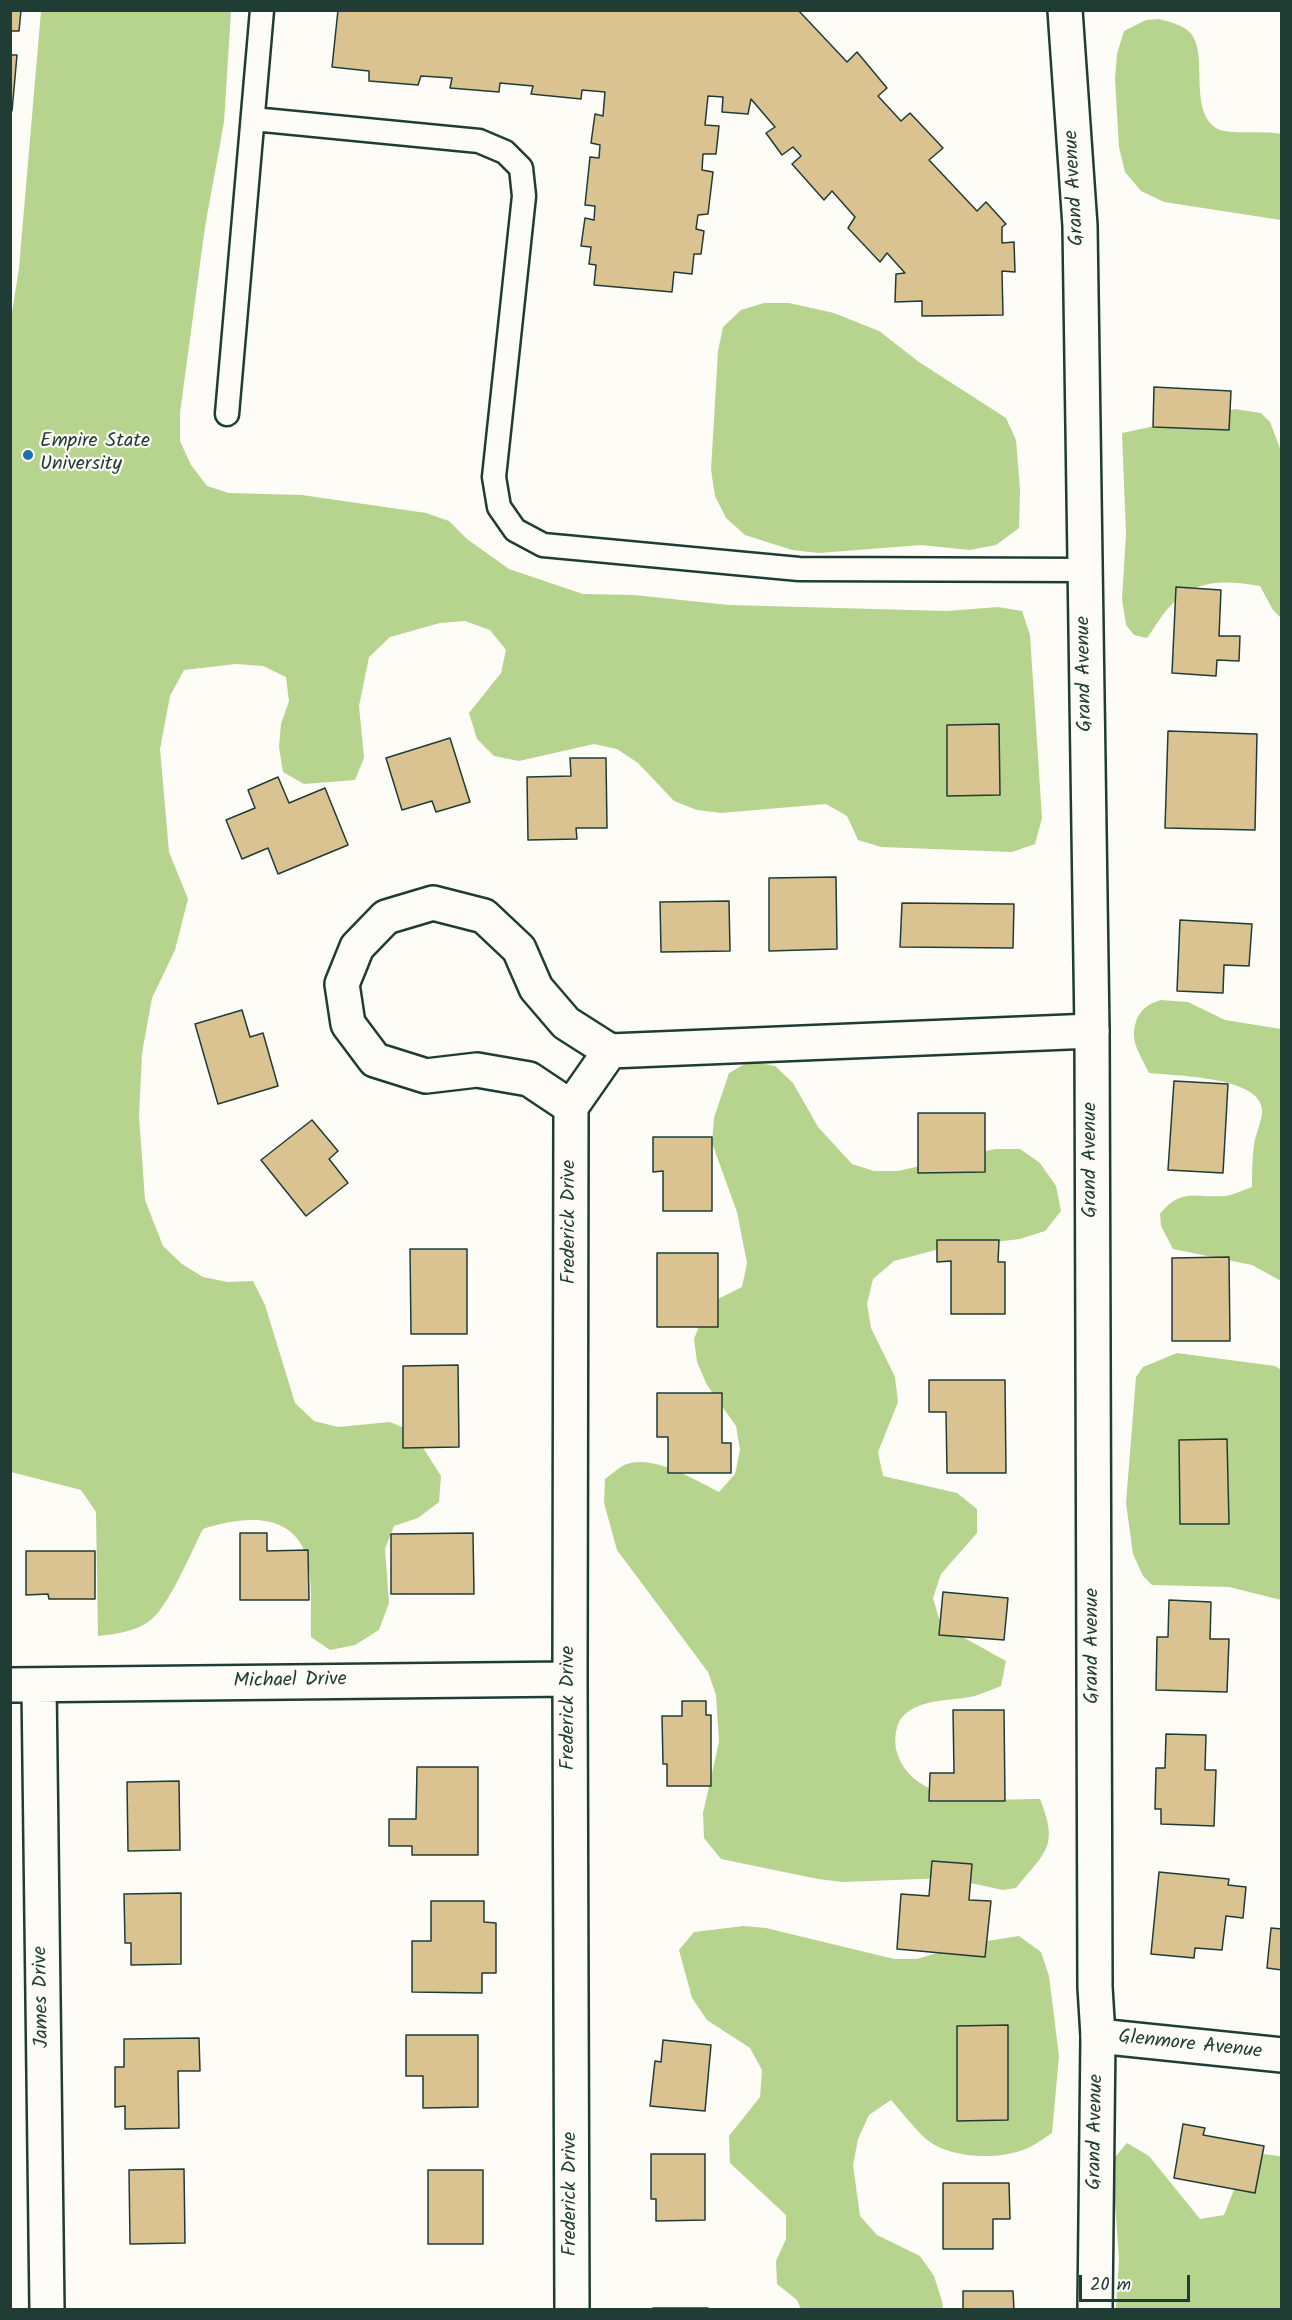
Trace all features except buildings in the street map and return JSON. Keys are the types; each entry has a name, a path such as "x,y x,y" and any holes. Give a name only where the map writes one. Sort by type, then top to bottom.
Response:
{"street":[{"name":"Grand Avenue","path":"1065,10 1080,226 1092,1031 1095,1987 1098,2036 1095,2310"},
{"path":"610,1051 572,1107 529,1079 477,1070 426,1076 375,1060 348,1024 342,984 357,947 386,917 433,903 484,916 519,949 536,988 566,1023 610,1051 1092,1031"},
{"name":"Frederick Drive","path":"572,1107 570,1679 572,2310"},
{"name":"Michael Drive","path":"25,1685 570,1679"},
{"name":"James Drive","path":"25,1685 47,2310"},
{"name":"Glenmore Avenue","path":"1098,2036 1281,2055"}],"lane":[{"path":"227,414 262,10"},
{"path":"253,119 479,141 505,152 521,168 524,196 494,477 499,507 515,530 543,545 799,569 1085,570"}],"green space":[{"path":"41,11 231,11 224,122 205,227 180,413 180,441 191,465 207,486 229,493 302,495 426,513 449,521 467,539 509,569 583,594 634,595 729,605 947,611 998,607 1022,611 1030,635 1042,818 1035,844 1012,852 881,847 858,840 847,816 826,804 721,813 697,810 674,801 638,763 617,749 594,744 519,761 494,756 477,739 469,713 501,673 506,650 490,630 465,621 440,623 390,637 369,657 359,706 364,758 355,780 304,784 283,772 279,747 281,724 289,701 286,677 263,666 236,664 184,670 170,696 160,749 169,852 188,899 175,950 152,998 142,1053 139,1116 145,1200 163,1246 182,1264 203,1277 228,1282 253,1281 265,1305 295,1403 314,1421 338,1427 390,1422 413,1432 441,1476 439,1502 418,1518 394,1526 385,1549 389,1603 379,1630 355,1645 330,1650 311,1637 310,1581 308,1563 302,1546 293,1534 280,1526 266,1521 251,1520 235,1521 203,1529 171,1593 155,1616 148,1622 130,1630 98,1636 96,1512 81,1490 11,1472 10,325 19,268"},
{"path":"1159,19 1181,26 1192,35 1199,57 1201,98 1209,121 1223,131 1281,134 1281,220 1164,202 1141,191 1125,172 1119,147 1115,79 1117,54 1124,31 1146,20"},
{"path":"764,303 789,303 834,313 879,331 919,362 1006,418 1016,440 1020,490 1019,528 996,545 970,550 921,545 819,553 792,550 745,535 726,518 715,496 711,470 718,351 723,327 741,310"},
{"path":"1235,409 1261,413 1270,422 1281,451 1281,618 1273,610 1260,586 1213,583 1181,596 1165,612 1147,638 1134,635 1126,625 1122,599 1126,534 1122,433"},
{"path":"1161,1000 1188,1002 1225,1020 1281,1029 1281,1281 1252,1265 1173,1249 1161,1226 1160,1214 1175,1200 1182,1197 1228,1195 1252,1187 1254,1145 1262,1109 1257,1098 1247,1090 1232,1084 1195,1077 1149,1073 1136,1045 1134,1029 1141,1012 1149,1005"},
{"path":"750,1061 775,1066 793,1083 818,1127 852,1164 874,1171 898,1171 995,1149 1020,1149 1040,1163 1056,1186 1061,1211 1045,1231 1020,1239 943,1248 894,1261 873,1279 867,1304 871,1328 895,1377 898,1402 878,1452 883,1476 957,1493 977,1509 977,1533 941,1574 933,1598 941,1625 1006,1661 1001,1686 975,1696 929,1703 904,1715 896,1730 896,1749 905,1768 918,1782 936,1791 978,1799 1040,1799 1046,1815 1049,1838 1042,1856 1016,1888 1003,1890 947,1878 843,1882 818,1879 721,1859 704,1838 703,1813 719,1742 716,1695 708,1672 617,1550 604,1503 605,1479 624,1465 647,1462 686,1475 719,1492 735,1474 740,1450 736,1426 707,1385 697,1362 694,1339 703,1316 718,1299 742,1287 747,1263 737,1212 712,1143 714,1118 729,1073"},
{"path":"1177,1353 1275,1366 1281,1370 1281,1600 1229,1587 1152,1585 1143,1576 1133,1554 1126,1503 1136,1377 1143,1367"},
{"path":"744,1926 766,1928 894,1959 917,1959 968,1944 1019,1936 1041,1952 1049,1976 1059,2056 1052,2133 1021,2151 993,2156 962,2154 948,2151 925,2138 891,2100 869,2115 858,2139 853,2165 860,2216 877,2235 920,2256 934,2276 943,2309 801,2309 797,2300 777,2284 776,2261 786,2239 786,2215 730,2163 729,2136 760,2097 762,2070 750,2048 707,2020 692,1998 679,1950 694,1932"},
{"path":"1127,2143 1149,2156 1200,2219 1224,2215 1241,2172 1256,2153 1279,2156 1282,2159 1281,2309 1116,2309 1119,2259 1112,2161"}],"place":[{"name":"Empire State University","path":"28,455"}]}
